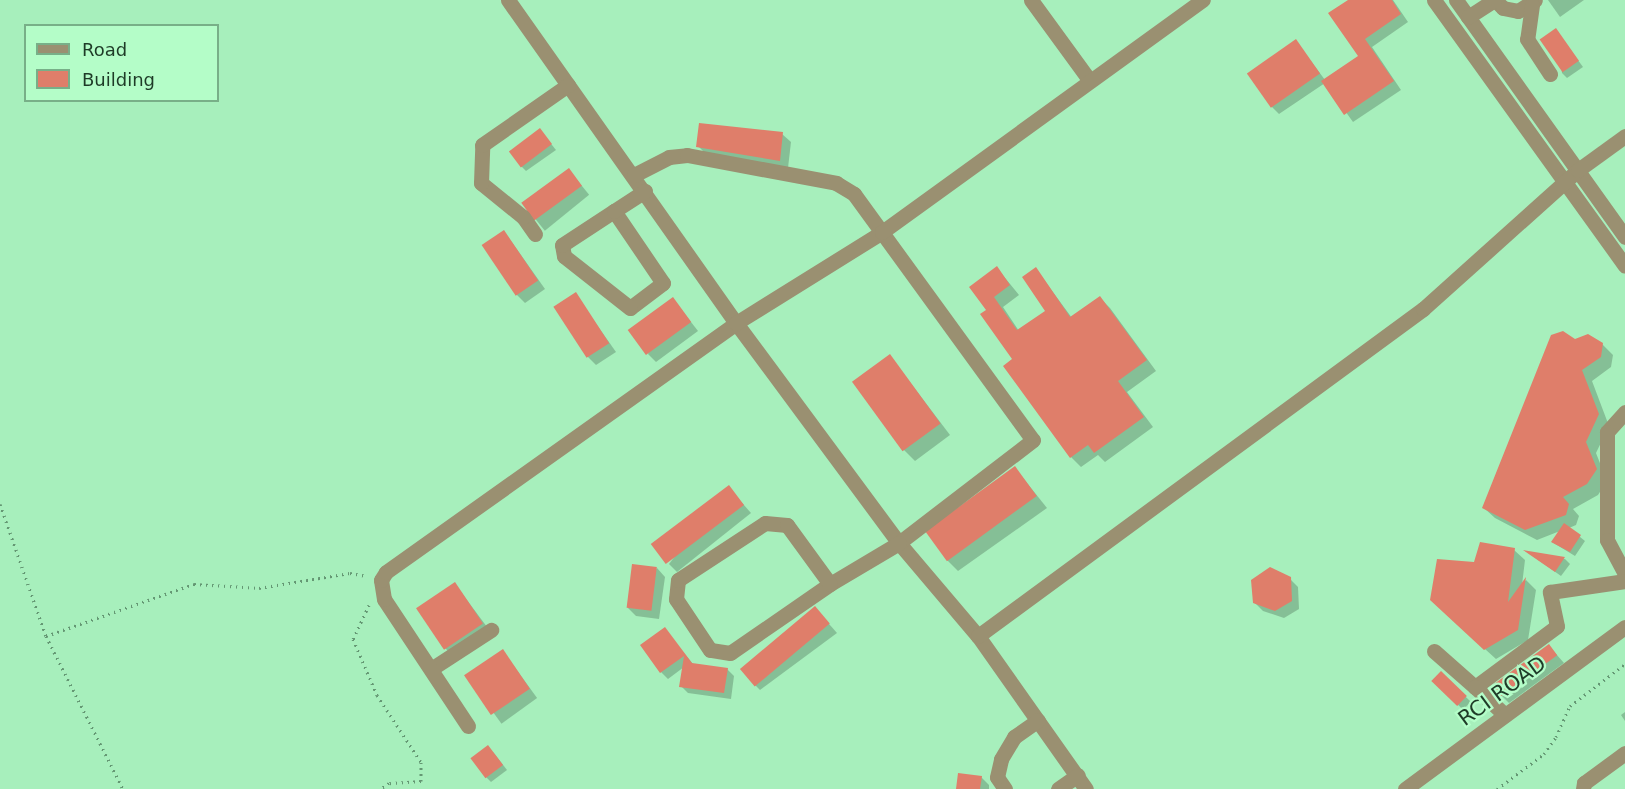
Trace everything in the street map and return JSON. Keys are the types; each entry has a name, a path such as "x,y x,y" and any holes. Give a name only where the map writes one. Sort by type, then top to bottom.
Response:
{"street":[{"path":"508,0 736,322 899,543 978,636 1086,789"},
{"path":"1031,0 1090,81"},
{"path":"468,726 384,599 381,580 395,564 736,322 882,232 1203,0"},
{"path":"1434,0 1625,267"},
{"path":"1456,0 1625,237"},
{"path":"1468,17 1494,0 1510,11 1525,9 1534,2"},
{"path":"1534,2 1527,39 1550,74"},
{"path":"535,234 523,217 482,183 482,145 568,85"},
{"path":"978,636 1423,309 1578,170 1625,136"},
{"path":"634,175 669,157 687,155 836,183 854,194 1033,440 899,543 830,584 730,653 710,650 676,599 678,580 765,523 787,525 830,584"},
{"path":"614,212 663,283 630,308 564,256 562,245 645,191"},
{"path":"1625,412 1607,432 1607,540 1625,574"},
{"path":"1475,687 1557,626 1550,592 1625,581"},
{"name":"RCI ROAD","path":"1405,789 1625,627"},
{"path":"431,669 491,630"},
{"path":"1434,651 1505,715"},
{"path":"1005,789 996,777 1001,759 1014,737 1038,720"},
{"path":"1583,789 1584,783 1625,753"},
{"path":"1058,789 1078,775"}],"path":[{"path":"0,504 46,636 123,789"},
{"path":"46,636 194,584 259,588 350,573 381,580 353,639 377,695 421,762 421,781 389,783 380,789"},
{"path":"1497,789 1544,754 1556,737 1570,706 1625,664"}],"building":[{"path":"1348,0 1392,0 1401,14 1365,39 1394,81 1344,115 1321,81 1358,56 1328,13"},
{"path":"1556,28 1579,61 1563,72 1540,39"},
{"path":"1296,39 1320,73 1271,108 1247,73"},
{"path":"699,123 783,132 780,161 696,147"},
{"path":"540,128 552,144 521,167 509,151"},
{"path":"569,168 582,186 534,220 521,203"},
{"path":"504,230 538,281 516,296 482,245"},
{"path":"997,266 1010,285 994,297 1017,330 1045,311 1022,277 1036,267 1070,317 1100,296 1147,360 1118,381 1144,417 1094,453 1088,445 1070,458 1003,366 1012,359 980,314 986,310 969,287"},
{"path":"576,292 609,343 587,358 553,307"},
{"path":"673,297 691,322 646,355 628,330"},
{"path":"1563,331 1575,339 1588,334 1603,343 1601,357 1582,370 1599,414 1586,442 1597,469 1587,484 1563,497 1569,504 1566,515 1525,530 1482,508 1551,335"},
{"path":"890,354 941,424 903,451 852,382"},
{"path":"1015,466 1037,496 947,561 925,531"},
{"path":"729,485 744,505 666,564 651,544"},
{"path":"1564,523 1581,535 1570,552 1551,542"},
{"path":"1480,542 1515,548 1508,602 1526,577 1518,630 1484,650 1430,600 1437,559 1474,562"},
{"path":"1523,550 1565,557 1555,572"},
{"path":"632,564 657,567 651,611 627,608"},
{"path":"1270,567 1291,577 1292,601 1275,611 1253,603 1251,580"},
{"path":"455,582 483,623 444,650 416,608"},
{"path":"815,606 830,624 755,687 740,669"},
{"path":"665,627 692,663 728,668 724,693 679,687 684,656 660,673 640,645"},
{"path":"1549,644 1557,655 1501,696 1492,685"},
{"path":"503,649 530,689 491,715 464,675"},
{"path":"1441,671 1467,696 1457,706 1431,681"},
{"path":"488,745 503,765 485,778 470,758"},
{"path":"958,773 982,776 980,789 956,789"}]}
